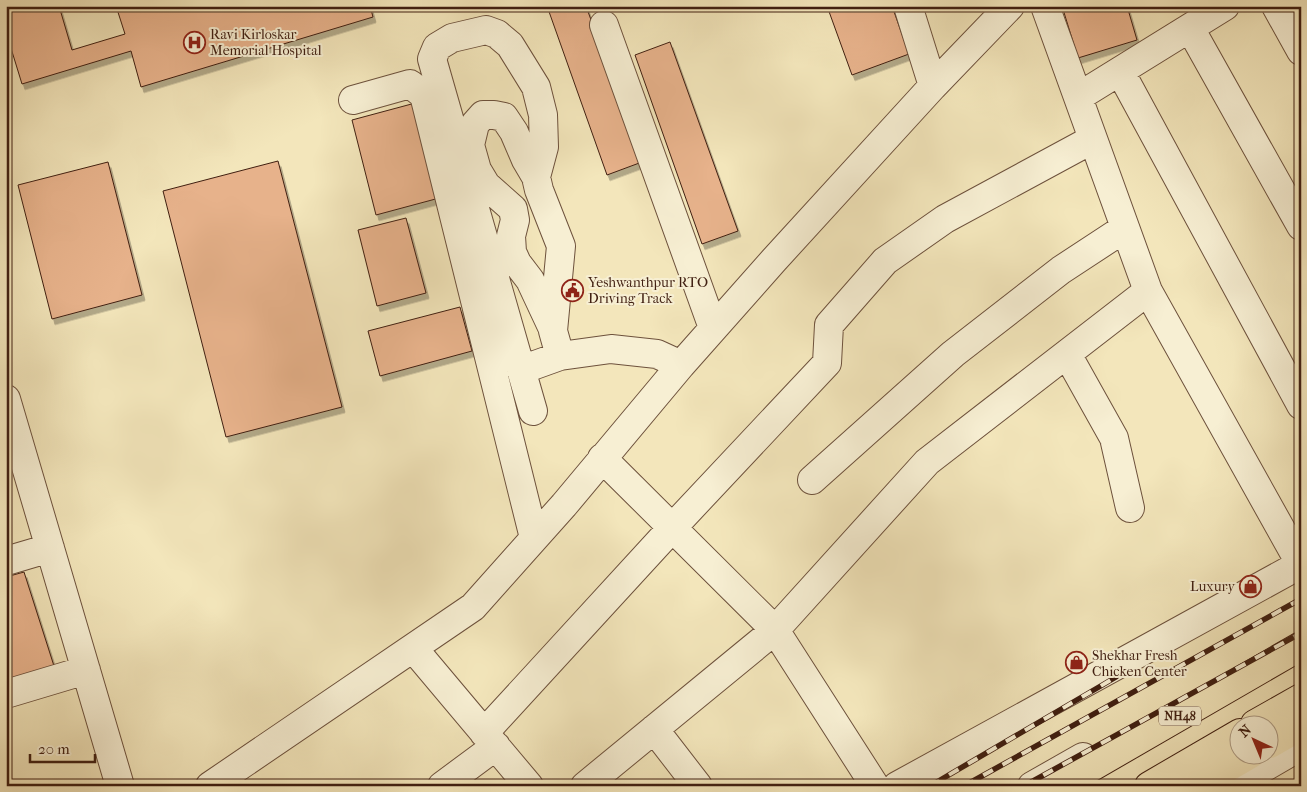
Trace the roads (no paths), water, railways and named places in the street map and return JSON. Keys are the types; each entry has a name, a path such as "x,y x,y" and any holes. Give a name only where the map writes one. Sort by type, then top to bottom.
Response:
{"highway":[{"name":"NH48","path":"1059,786 1301,646"},
{"path":"1092,786 1301,666"},
{"path":"1273,714 1301,698"},
{"path":"1280,738 1301,726"},
{"path":"1149,786 1230,739"},
{"path":"1196,786 1234,764"}],"street":[{"path":"908,6 933,86"},
{"path":"210,786 472,608 714,328 933,86 1010,6"},
{"path":"897,786 1301,564 1148,292 1045,6"},
{"path":"1078,97 1225,6"},
{"path":"1288,15 1301,51"},
{"path":"604,25 714,328"},
{"path":"1190,28 1301,226"},
{"path":"533,411 432,59 437,47 452,38 486,30 497,34 510,45 536,87 544,116 544,147 536,177"},
{"path":"1120,71 1301,404"},
{"path":"352,100 410,84 424,95 534,538"},
{"path":"483,115 504,117 514,132 526,160 536,177 539,190 561,246 557,343 530,280 517,263 512,252 515,220 514,209 486,185 477,170 470,145 475,124 483,115"},
{"path":"442,786 490,739 672,528 827,363 829,325 885,261 945,219 1093,139"},
{"path":"812,480 953,354 1061,270 1125,228"},
{"path":"585,786 775,630 927,462 1148,292"},
{"path":"521,370 557,343 657,354 681,365"},
{"path":"1066,354 1114,438 1130,508"},
{"path":"6,399 120,786"},
{"path":"602,458 775,630 874,786"},
{"path":"6,561 50,548"},
{"path":"1032,786 1301,632"},
{"path":"413,648 529,786"},
{"path":"6,694 86,670"},
{"path":"654,729 698,786"},
{"path":"1232,786 1301,746"}],"railway":[{"path":"964,786 1301,599"},
{"path":"1024,786 1301,633"},
{"path":"930,786 1116,677"}],"place":[{"name":"Ravi Kirloskar Memorial Hospital","path":"194,42"},
{"name":"Yeshwanthpur RTO Driving Track","path":"572,290"},
{"name":"Luxury","path":"1251,586"},
{"name":"Shekhar Fresh Chicken Center","path":"1076,663"}]}
